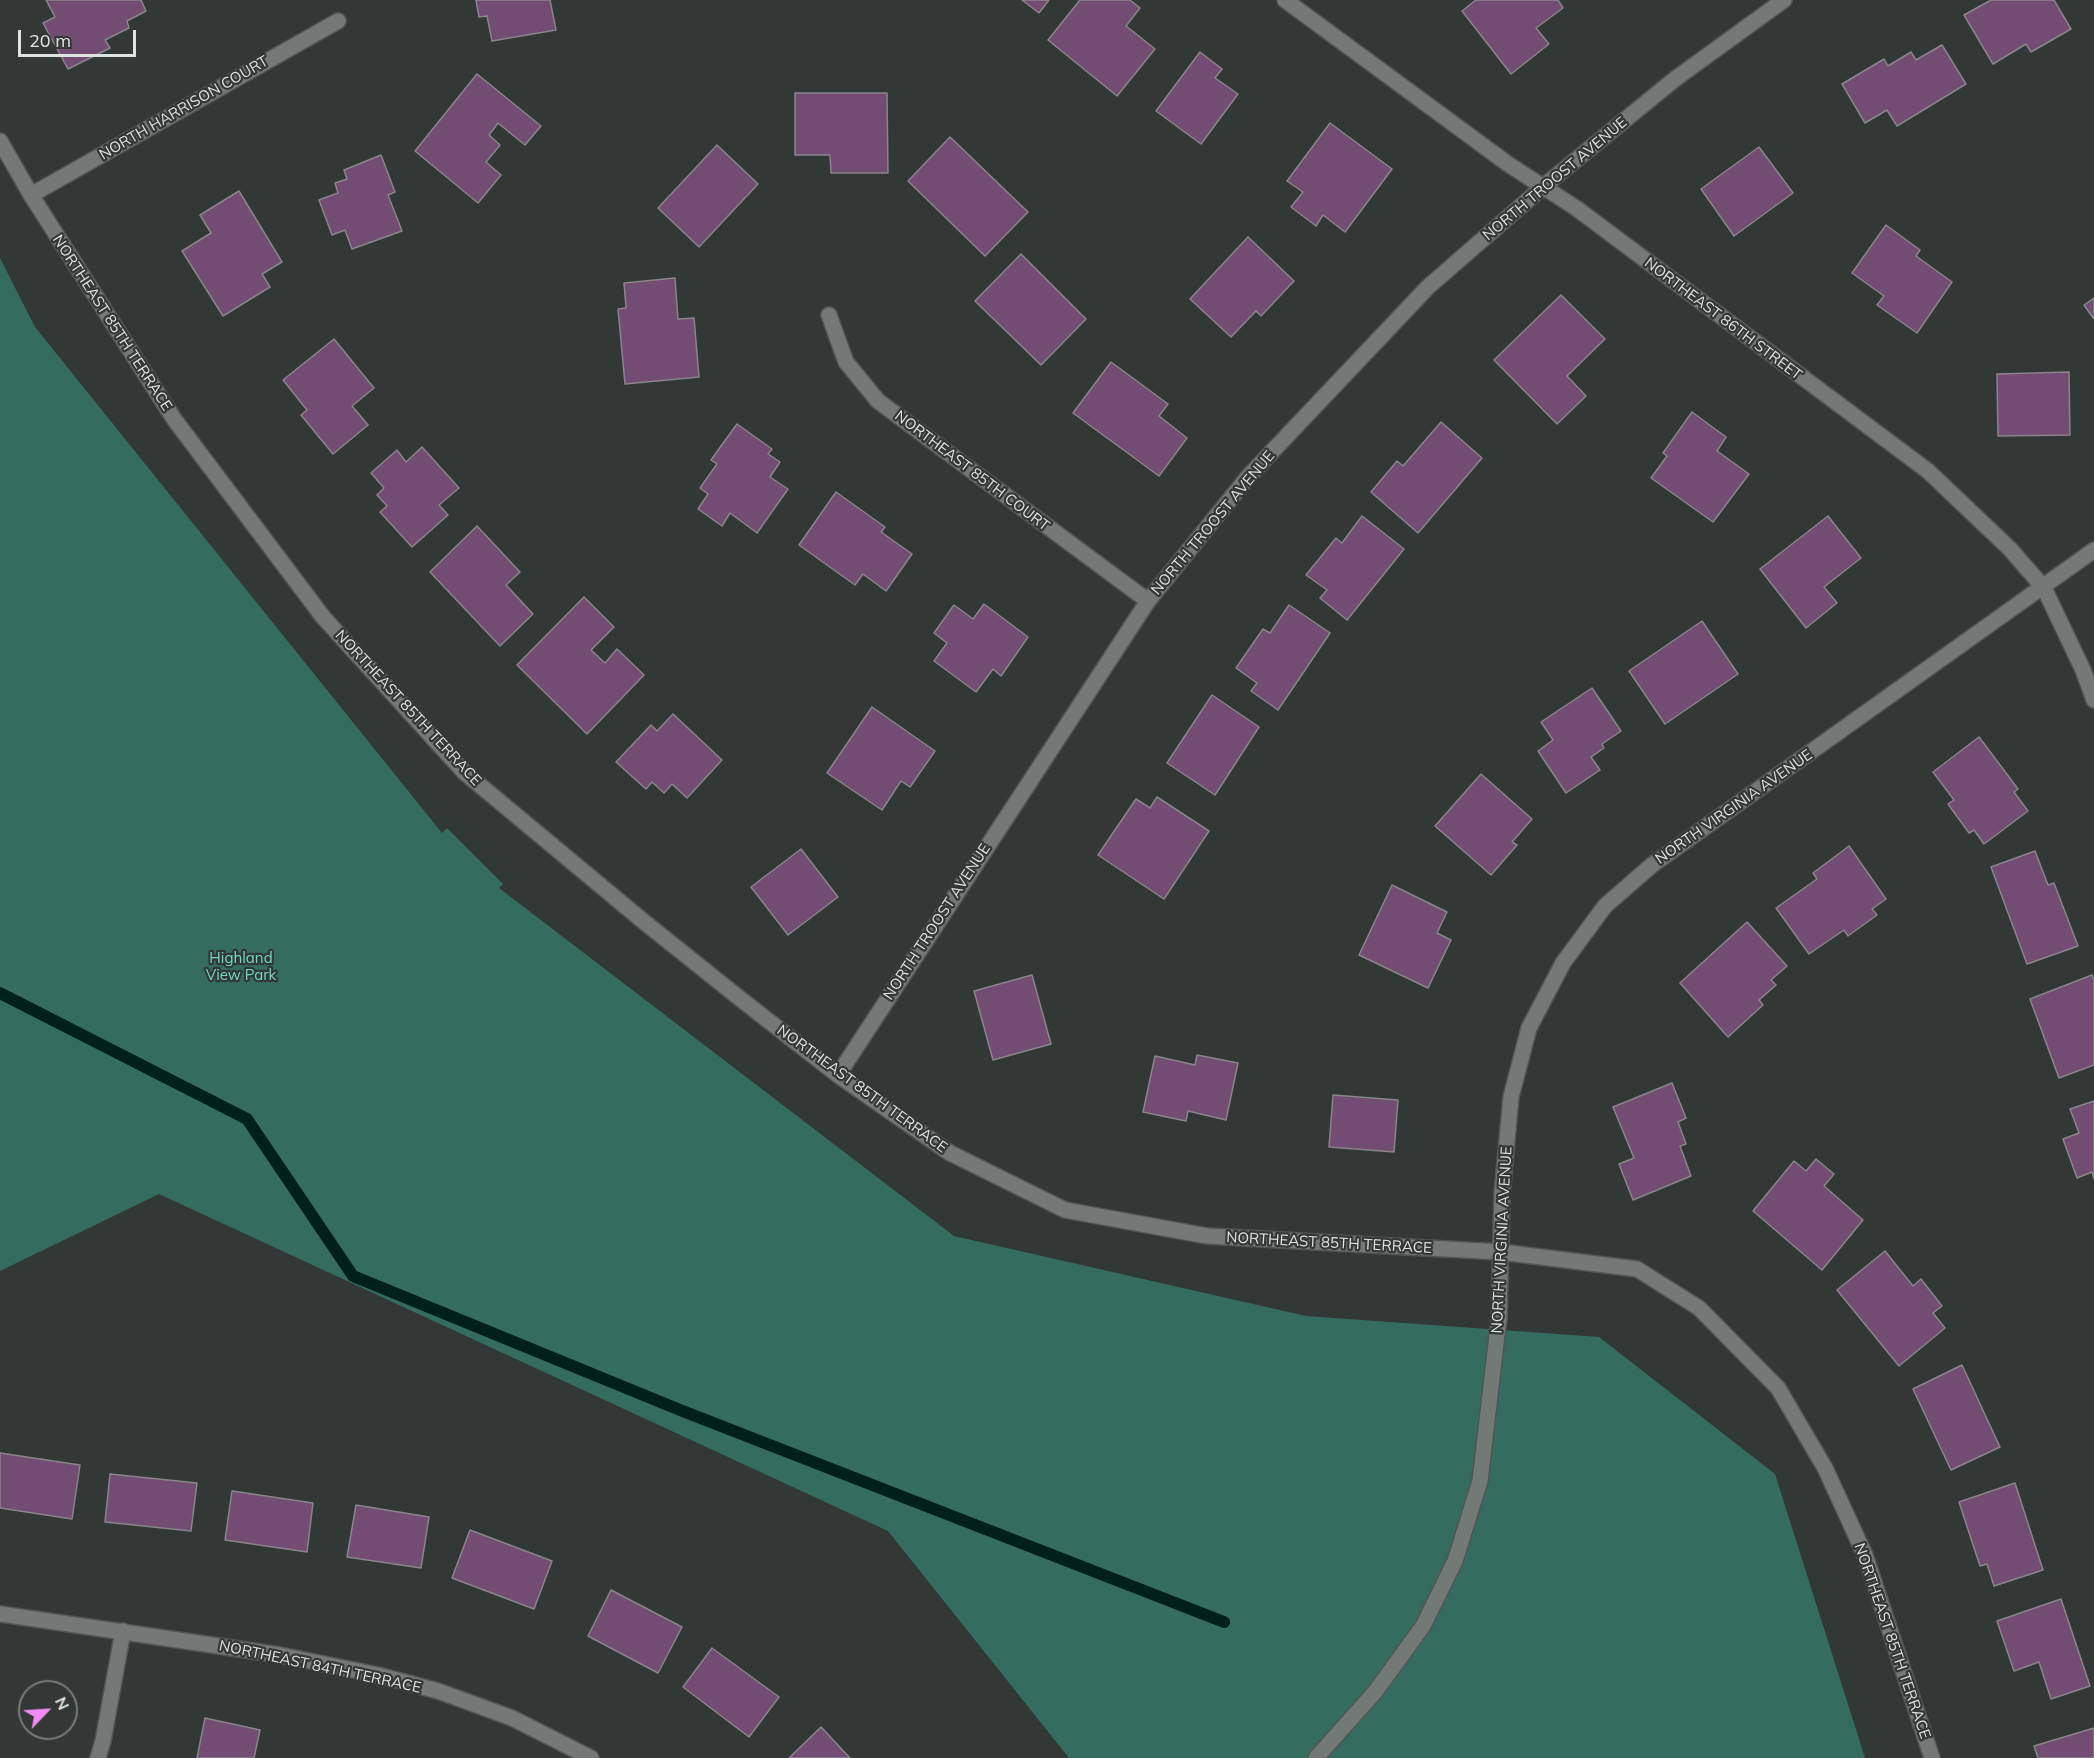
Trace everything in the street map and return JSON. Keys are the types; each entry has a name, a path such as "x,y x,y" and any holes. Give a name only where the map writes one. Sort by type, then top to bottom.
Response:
{"street":[{"name":"NORTHEAST 86TH STREET","path":"1285,0 1508,164 1585,214 1928,471 2010,549 2044,588 2083,670 2094,700"},
{"name":"NORTH TROOST AVENUE","path":"838,1075 1148,601 1248,477 1428,287 1544,186 1675,79 1784,0"},
{"name":"NORTH HARRISON COURT","path":"31,195 338,21"},
{"name":"NORTHEAST 85TH TERRACE","path":"0,141 31,195 174,419 323,617 464,772 643,921 838,1075 950,1153 1065,1210 1207,1236 1501,1252 1637,1269 1699,1308 1778,1388 1825,1468 1865,1555 1932,1758"},
{"name":"NORTHEAST 85TH COURT","path":"829,315 846,362 878,401 1148,601"},
{"name":"NORTH VIRGINIA AVENUE","path":"1316,1758 1375,1692 1423,1626 1455,1561 1480,1481 1499,1318 1502,1194 1511,1097 1529,1028 1563,963 1605,906 1652,865 2044,588 2094,550"},
{"name":"NORTHEAST 84TH TERRACE","path":"0,1614 280,1655 378,1675 438,1691 512,1718 591,1758"},
{"path":"98,1758 103,1742 123,1631"}],"green space":[{"name":"Highland View Park","path":"0,258 35,327 442,833 447,828 503,884 499,888 954,1236 1306,1316 1599,1337 1775,1474 1865,1758 1069,1758 888,1531 159,1194 0,1271"}],"building":[{"path":"46,0 141,0 146,11 127,21 129,28 105,40 110,48 68,69 43,23 55,17"},
{"path":"476,0 550,0 556,30 492,41 487,16 479,17"},
{"path":"1022,0 1049,0 1039,13"},
{"path":"1080,0 1130,0 1140,8 1126,26 1155,49 1117,96 1048,40"},
{"path":"1476,0 1558,0 1563,8 1536,28 1549,44 1511,74 1462,11"},
{"path":"1991,0 2054,0 2071,29 2031,52 2026,44 1993,64 1964,15"},
{"path":"1942,45 1966,84 1897,126 1887,110 1865,123 1842,84 1884,59 1888,66 1911,52 1916,60"},
{"path":"1200,52 1222,69 1215,78 1238,94 1201,144 1156,111"},
{"path":"477,74 541,126 525,145 498,123 489,135 500,145 486,162 501,175 478,203 415,151"},
{"path":"795,93 887,93 888,173 831,173 830,155 795,155"},
{"path":"1330,123 1392,169 1345,232 1323,215 1316,226 1291,207 1303,192 1287,181"},
{"path":"950,137 1028,212 985,256 908,181"},
{"path":"717,145 758,184 699,247 658,208"},
{"path":"1759,147 1793,193 1734,236 1701,189"},
{"path":"381,155 395,192 388,195 402,231 352,249 345,230 332,235 319,200 338,193 335,183 347,179 344,170"},
{"path":"239,191 282,262 262,274 270,287 223,316 182,251 211,233 200,215"},
{"path":"1886,225 1920,250 1916,256 1952,282 1917,333 1877,305 1884,296 1852,273"},
{"path":"1248,237 1294,281 1261,316 1256,311 1231,337 1190,299"},
{"path":"1021,254 1086,319 1041,365 975,301"},
{"path":"675,278 678,319 694,318 699,377 625,384 618,309 626,308 624,283"},
{"path":"1561,295 1605,339 1567,376 1586,396 1557,424 1494,360"},
{"path":"2094,298 2094,319 2084,305"},
{"path":"334,339 374,388 352,406 368,425 333,454 301,415 307,410 283,380"},
{"path":"1111,362 1168,404 1159,416 1187,438 1159,476 1073,413"},
{"path":"2069,372 2070,435 1998,436 1997,374"},
{"path":"1692,412 1726,437 1717,451 1749,474 1713,522 1651,478 1667,456 1663,453"},
{"path":"1441,422 1482,458 1418,533 1371,492 1397,461 1403,466"},
{"path":"737,424 772,449 768,454 780,462 770,477 788,489 757,533 730,513 722,526 698,509 708,494 700,488 717,464 711,460"},
{"path":"422,447 459,488 439,505 448,515 412,547 380,512 387,506 377,495 384,488 371,473 397,450 406,462"},
{"path":"836,492 885,527 881,532 912,554 886,591 863,574 855,585 799,545"},
{"path":"1362,516 1404,549 1347,620 1320,598 1327,590 1306,575 1336,538 1342,543"},
{"path":"1828,516 1861,558 1824,587 1837,603 1806,628 1760,569"},
{"path":"477,526 520,572 506,585 533,614 500,646 430,572"},
{"path":"584,597 614,627 591,650 605,663 617,649 644,675 587,734 517,665"},
{"path":"984,604 1028,637 1001,676 993,669 976,692 934,661 947,643 934,633 954,605 973,619"},
{"path":"1289,605 1330,633 1278,710 1251,691 1257,683 1236,668 1263,629 1270,633"},
{"path":"1702,621 1738,674 1665,724 1629,671"},
{"path":"1592,688 1621,731 1602,744 1604,748 1591,757 1600,770 1566,793 1538,751 1553,740 1541,722"},
{"path":"1212,695 1259,727 1215,795 1167,763"},
{"path":"872,707 935,751 910,787 901,781 882,810 827,773"},
{"path":"673,714 722,760 687,798 672,784 664,793 652,782 646,789 616,762 651,725 657,731"},
{"path":"1979,737 2018,789 2014,792 2028,811 1984,844 1974,830 1969,833 1948,804 1954,800 1933,772"},
{"path":"1481,774 1532,819 1512,842 1517,845 1491,875 1435,826"},
{"path":"1157,797 1209,831 1164,899 1098,855 1136,799 1150,808"},
{"path":"1849,846 1886,899 1872,909 1877,915 1848,936 1844,930 1809,954 1776,908 1817,879 1813,873"},
{"path":"801,849 838,897 788,935 751,887"},
{"path":"2035,851 2048,885 2054,883 2078,946 2027,964 1991,867"},
{"path":"1392,885 1447,912 1437,933 1451,940 1428,988 1359,955"},
{"path":"1747,922 1787,966 1771,980 1776,985 1759,1000 1763,1005 1728,1037 1680,983"},
{"path":"1032,975 1051,1044 993,1060 974,991"},
{"path":"2092,975 2094,980 2094,1065 2059,1078 2030,999"},
{"path":"1197,1055 1238,1063 1226,1120 1188,1111 1186,1121 1143,1112 1155,1056 1195,1065"},
{"path":"1672,1083 1686,1118 1678,1122 1686,1144 1680,1146 1691,1176 1633,1200 1619,1164 1634,1158 1613,1107"},
{"path":"1333,1095 1398,1100 1394,1152 1329,1147"},
{"path":"2094,1101 2094,1179 2092,1172 2077,1178 2063,1139 2079,1133 2070,1109"},
{"path":"1816,1159 1834,1174 1824,1186 1863,1220 1822,1270 1753,1211 1794,1161 1806,1171"},
{"path":"1885,1251 1913,1286 1921,1279 1942,1306 1933,1313 1945,1328 1899,1366 1837,1290"},
{"path":"1962,1365 2000,1447 1951,1470 1913,1389"},
{"path":"0,1453 80,1465 72,1519 0,1508"},
{"path":"110,1474 197,1483 191,1531 105,1522"},
{"path":"2015,1483 2043,1570 1994,1586 1987,1564 1980,1566 1959,1502"},
{"path":"232,1491 313,1503 307,1552 225,1540"},
{"path":"356,1505 429,1517 421,1568 347,1557"},
{"path":"470,1530 552,1561 534,1609 452,1578"},
{"path":"611,1590 682,1627 658,1673 588,1636"},
{"path":"2061,1599 2090,1686 2051,1699 2039,1662 2014,1671 1997,1621"},
{"path":"712,1648 779,1697 749,1737 683,1687"},
{"path":"205,1718 260,1730 254,1758 197,1758"},
{"path":"821,1727 850,1758 789,1758"},
{"path":"2094,1728 2094,1758 2038,1758 2034,1746"}],"waterway":[{"path":"0,993 247,1119 353,1276 680,1410 1224,1622"}]}
